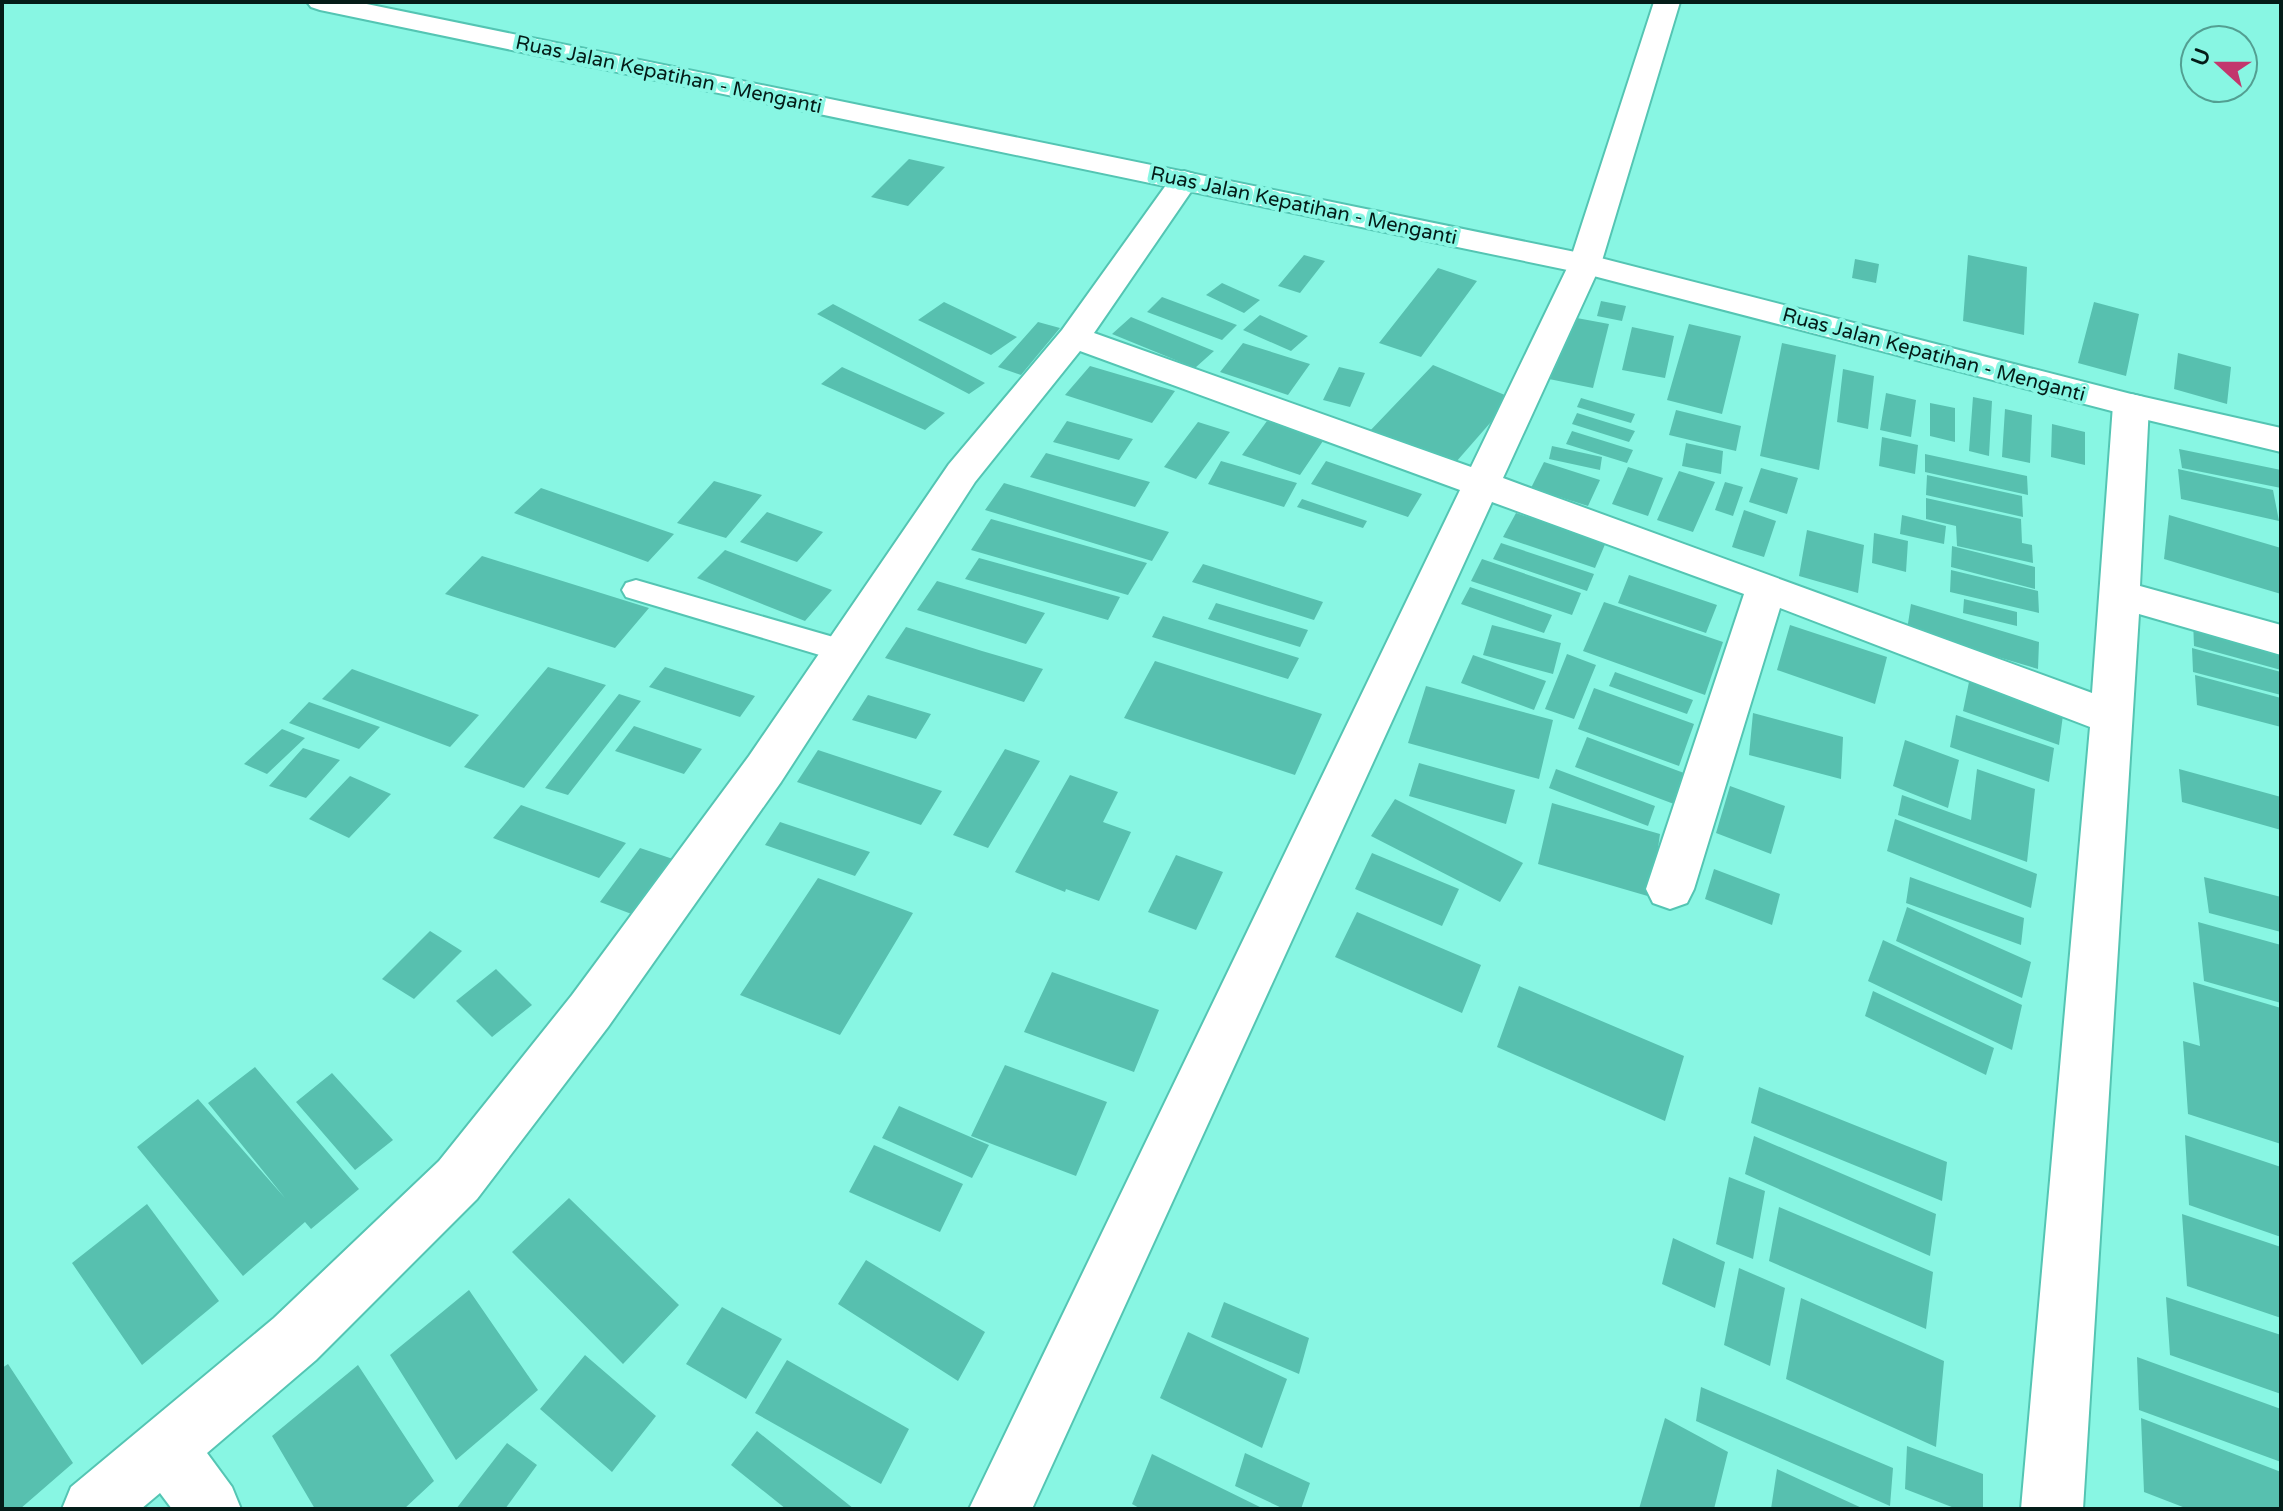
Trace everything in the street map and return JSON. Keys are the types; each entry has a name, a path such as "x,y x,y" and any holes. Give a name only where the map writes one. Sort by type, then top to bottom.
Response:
{"street":[{"name":"Ruas Jalan Kepatihan - Menganti","path":"320,2 1585,264 2131,405 2281,440"},
{"path":"1000,1509 1585,264 1667,2"},
{"path":"93,1509 295,1339 458,1180 590,1011 765,769 962,473 1074,337 1184,180"},
{"path":"1074,337 1766,587 2112,718"},
{"path":"2052,1509 2112,718 2131,405"},
{"path":"1670,889 1766,587"},
{"path":"2118,594 2281,640"},
{"path":"165,1448 210,1509"}],"lane":[{"path":"636,590 843,651"}],"building":[{"path":"909,159 945,167 908,206 871,197"},
{"path":"1304,255 1325,261 1300,293 1278,286"},
{"path":"1968,255 2027,267 2024,335 1963,321"},
{"path":"1855,259 1879,264 1876,283 1852,278"},
{"path":"1438,268 1477,281 1421,357 1379,343"},
{"path":"1222,283 1260,300 1244,313 1206,295"},
{"path":"1162,297 1237,325 1222,340 1147,312"},
{"path":"1601,301 1626,306 1622,321 1597,316"},
{"path":"944,302 1017,337 991,355 918,320"},
{"path":"2094,302 2139,314 2126,376 2078,363"},
{"path":"833,304 985,383 969,394 817,314"},
{"path":"1260,315 1308,336 1291,351 1243,330"},
{"path":"1566,316 1609,324 1593,388 1549,379"},
{"path":"1131,317 1214,351 1195,368 1112,334"},
{"path":"1038,322 1060,328 1021,375 998,367"},
{"path":"1689,324 1741,336 1722,414 1667,400"},
{"path":"1632,327 1674,336 1665,378 1622,370"},
{"path":"1243,343 1310,364 1288,395 1220,372"},
{"path":"1782,343 1836,355 1819,470 1760,456"},
{"path":"2178,353 2231,367 2227,404 2174,389"},
{"path":"1433,365 1512,398 1449,470 1367,434"},
{"path":"1090,366 1175,391 1152,423 1065,395"},
{"path":"842,367 945,413 925,430 821,384"},
{"path":"1339,367 1365,373 1350,407 1323,400"},
{"path":"1843,369 1874,376 1868,429 1837,422"},
{"path":"1886,393 1916,400 1911,437 1880,430"},
{"path":"1973,397 1992,401 1989,456 1969,451"},
{"path":"1581,398 1635,414 1631,423 1577,407"},
{"path":"1930,403 1955,408 1955,442 1930,436"},
{"path":"2005,409 2032,415 2030,463 2002,457"},
{"path":"1676,410 1741,426 1736,451 1669,435"},
{"path":"1577,413 1635,431 1629,442 1572,424"},
{"path":"1067,421 1133,439 1119,460 1053,442"},
{"path":"1267,421 1323,441 1300,475 1242,455"},
{"path":"1198,422 1230,432 1196,479 1164,467"},
{"path":"2052,424 2085,432 2085,465 2051,457"},
{"path":"1572,431 1633,450 1627,463 1566,444"},
{"path":"1882,437 1918,445 1915,474 1879,466"},
{"path":"1686,443 1723,451 1721,474 1682,466"},
{"path":"1552,446 1602,457 1600,470 1549,459"},
{"path":"2179,449 2281,470 2281,488 2182,468"},
{"path":"1046,453 1150,482 1135,507 1030,477"},
{"path":"1925,454 2027,476 2028,495 1925,472"},
{"path":"1221,461 1297,483 1284,507 1208,484"},
{"path":"1326,461 1422,494 1408,517 1311,484"},
{"path":"1544,462 1600,480 1588,506 1531,488"},
{"path":"1628,467 1663,478 1648,516 1612,504"},
{"path":"1761,468 1798,478 1787,514 1749,502"},
{"path":"2178,469 2273,490 2279,521 2181,499"},
{"path":"1679,471 1715,482 1693,532 1657,520"},
{"path":"1927,475 2022,496 2023,517 1926,495"},
{"path":"714,481 762,495 726,538 677,523"},
{"path":"1725,482 1743,487 1733,516 1715,510"},
{"path":"1004,483 1169,532 1152,561 985,510"},
{"path":"541,488 674,534 648,562 514,513"},
{"path":"1926,498 2021,519 2022,543 2032,545 2033,563 1957,546 1956,526 1926,519"},
{"path":"1302,499 1367,521 1363,528 1297,507"},
{"path":"1744,510 1776,521 1764,557 1732,547"},
{"path":"767,512 823,532 797,562 740,542"},
{"path":"1516,513 1606,542 1595,568 1503,537"},
{"path":"1902,515 1946,526 1944,544 1900,534"},
{"path":"2169,515 2281,548 2281,594 2164,559"},
{"path":"991,519 1147,563 1128,595 971,550"},
{"path":"1807,530 1864,545 1858,593 1799,576"},
{"path":"1874,533 1908,541 1906,572 1872,563"},
{"path":"1501,543 1594,574 1587,591 1493,559"},
{"path":"1952,546 2035,567 2035,589 1951,567"},
{"path":"725,550 832,590 805,621 697,578"},
{"path":"482,556 649,608 615,648 445,594"},
{"path":"979,558 1120,597 1108,620 965,579"},
{"path":"1482,559 1581,593 1572,615 1471,581"},
{"path":"1203,564 1323,602 1314,620 1192,582"},
{"path":"1951,570 2038,591 2039,613 1950,592"},
{"path":"1629,575 1717,605 1706,633 1618,603"},
{"path":"937,581 1045,613 1026,644 917,610"},
{"path":"1470,587 1552,615 1544,633 1461,604"},
{"path":"1964,599 2017,612 2017,626 1963,613"},
{"path":"1604,602 1723,642 1705,695 1583,651"},
{"path":"1216,603 1308,630 1300,647 1208,619"},
{"path":"1911,604 2039,642 2038,669 1907,630"},
{"path":"1163,616 1299,658 1288,679 1152,637"},
{"path":"2193,621 2281,645 2281,670 2194,646"},
{"path":"1492,625 1561,643 1553,674 1483,655"},
{"path":"1790,625 1887,657 1875,704 1777,670"},
{"path":"906,627 1043,669 1024,702 885,658"},
{"path":"2192,648 2281,672 2281,695 2193,672"},
{"path":"1567,654 1596,665 1574,719 1545,709"},
{"path":"1473,655 1546,681 1534,710 1461,683"},
{"path":"1155,661 1322,714 1295,775 1124,718"},
{"path":"548,667 606,685 524,788 464,767"},
{"path":"665,667 755,696 740,717 649,687"},
{"path":"352,669 479,715 450,747 322,699"},
{"path":"1615,672 1693,700 1687,714 1609,686"},
{"path":"2195,675 2281,698 2281,727 2197,705"},
{"path":"1969,682 2063,715 2059,745 1963,711"},
{"path":"1426,686 1553,720 1539,779 1408,743"},
{"path":"1594,688 1694,724 1679,766 1578,729"},
{"path":"619,694 641,701 568,795 545,788"},
{"path":"868,695 931,714 916,739 852,720"},
{"path":"309,702 380,727 359,749 289,723"},
{"path":"1753,713 1843,737 1841,779 1749,755"},
{"path":"1956,715 2054,748 2049,782 1950,747"},
{"path":"634,726 702,749 684,774 615,751"},
{"path":"282,729 305,738 267,774 244,764"},
{"path":"1587,737 1684,773 1674,804 1575,767"},
{"path":"1905,740 1959,760 1948,808 1893,786"},
{"path":"303,748 340,760 306,798 269,786"},
{"path":"1005,749 1040,761 988,848 953,835"},
{"path":"818,750 942,791 921,825 797,782"},
{"path":"1419,763 1515,790 1506,824 1409,796"},
{"path":"1556,769 1655,806 1648,826 1549,788"},
{"path":"1977,769 2035,789 2027,862 1898,815 1902,795 1971,820"},
{"path":"2179,769 2281,797 2281,830 2182,802"},
{"path":"1070,775 1118,792 1103,822 1131,832 1099,901 1066,889 1065,892 1015,872"},
{"path":"350,776 391,794 349,838 309,819"},
{"path":"1730,786 1785,806 1771,854 1716,833"},
{"path":"1395,799 1523,863 1500,902 1371,836"},
{"path":"1552,803 1660,834 1651,897 1538,864"},
{"path":"521,805 626,843 599,878 493,838"},
{"path":"1895,819 2037,874 2031,908 1887,851"},
{"path":"780,822 870,852 855,876 765,845"},
{"path":"640,848 682,862 642,918 600,902"},
{"path":"1372,853 1459,889 1442,926 1355,889"},
{"path":"1176,855 1223,872 1196,930 1148,912"},
{"path":"1714,869 1780,894 1772,925 1705,899"},
{"path":"1910,877 2024,918 2021,945 1906,903"},
{"path":"2204,877 2281,897 2281,932 2209,913"},
{"path":"818,878 913,913 840,1035 740,995"},
{"path":"1907,907 2031,962 2022,998 1896,941"},
{"path":"1357,912 1481,965 1462,1013 1335,957"},
{"path":"2198,922 2281,945 2281,1003 2204,981"},
{"path":"430,931 462,951 414,999 382,979"},
{"path":"1883,940 2022,1005 2012,1050 1868,981"},
{"path":"496,969 532,1005 492,1037 456,1001"},
{"path":"1052,972 1159,1010 1134,1072 1024,1032"},
{"path":"2193,982 2281,1008 2281,1144 2188,1114 2183,1041 2200,1046"},
{"path":"1519,986 1684,1056 1665,1121 1497,1047"},
{"path":"1873,991 1994,1048 1986,1075 1865,1016"},
{"path":"1005,1065 1107,1102 1076,1176 971,1136"},
{"path":"255,1067 359,1189 311,1229 305,1222 243,1276 137,1147 198,1099 285,1198 208,1103"},
{"path":"332,1073 393,1140 355,1170 296,1102"},
{"path":"1759,1087 1947,1162 1942,1201 1751,1123"},
{"path":"899,1106 989,1145 972,1178 882,1138"},
{"path":"2185,1135 2281,1167 2281,1237 2189,1205"},
{"path":"1754,1136 1936,1214 1930,1256 1745,1174"},
{"path":"874,1145 963,1184 940,1232 849,1192"},
{"path":"1729,1177 1765,1191 1753,1259 1716,1244"},
{"path":"569,1198 679,1305 623,1364 512,1252"},
{"path":"147,1204 219,1301 142,1365 72,1263"},
{"path":"1779,1207 1933,1272 1926,1329 1769,1261"},
{"path":"2182,1214 2281,1247 2281,1318 2187,1286"},
{"path":"1673,1238 1725,1262 1715,1308 1662,1284"},
{"path":"866,1260 985,1332 958,1381 838,1304"},
{"path":"1739,1268 1785,1288 1770,1366 1724,1345"},
{"path":"469,1290 538,1390 456,1460 390,1355"},
{"path":"2166,1297 2281,1335 2281,1394 2170,1355"},
{"path":"1801,1298 1944,1361 1936,1447 1786,1379"},
{"path":"1224,1302 1309,1338 1299,1374 1211,1337"},
{"path":"722,1307 782,1339 746,1399 686,1364"},
{"path":"1188,1332 1287,1379 1262,1448 1160,1398"},
{"path":"585,1355 656,1416 612,1472 540,1409"},
{"path":"2137,1357 2281,1409 2281,1462 2139,1410"},
{"path":"787,1360 909,1429 881,1484 755,1413"},
{"path":"8,1364 73,1463 20,1509 2,1509 2,1368"},
{"path":"358,1365 434,1481 404,1509 315,1509 272,1436"},
{"path":"1701,1387 1893,1468 1890,1506 1696,1421"},
{"path":"1665,1418 1728,1452 1714,1509 1639,1509"},
{"path":"2141,1418 2281,1472 2281,1509 2188,1509 2144,1492"},
{"path":"757,1431 854,1509 786,1509 731,1465"},
{"path":"507,1443 537,1465 505,1509 456,1509"},
{"path":"1907,1446 1983,1474 1983,1509 1957,1509 1905,1489"},
{"path":"1245,1453 1310,1483 1301,1509 1284,1509 1235,1486"},
{"path":"1152,1454 1264,1509 1141,1509 1132,1504"},
{"path":"1777,1469 1864,1509 1771,1509"}]}
